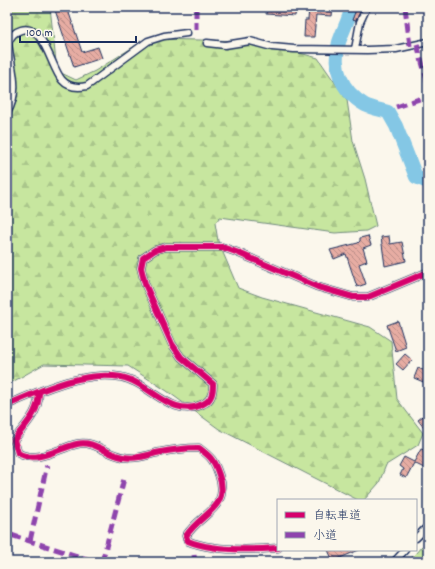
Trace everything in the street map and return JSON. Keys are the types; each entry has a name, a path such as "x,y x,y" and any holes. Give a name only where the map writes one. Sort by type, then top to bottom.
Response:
{"street":[{"path":"354,49 360,22 367,7"},
{"path":"7,113 13,104 16,92 8,43 16,32 23,29 33,32 46,46 54,69 62,80 68,85 79,88 87,86 148,41 164,36 187,33"},
{"path":"207,43 225,45 250,41 272,47 294,49 396,49 428,42"},
{"path":"7,405 39,393 55,385 95,377 121,377 134,382 180,407 193,409 205,404 212,396 213,384 181,357 172,344 145,284 141,268 143,258 155,250 166,248 222,248 236,252 318,287 353,297 368,297 428,272"},
{"path":"39,393 39,401 34,415 14,440 18,453 22,456 45,456 78,444 94,444 122,457 140,458 182,448 199,448 213,460 221,482 223,494 216,505 190,530 186,536 188,541 197,545 277,548"},
{"path":"417,537 426,530"},
{"path":"394,562 404,551"}],"green space":[{"path":"7,7 50,7 57,71 76,80 95,71 146,39 255,41 318,58 347,100 353,141 365,179 376,226 366,231 335,233 220,217 215,223 218,241 238,288 262,297 370,327 391,341 397,399 423,433 418,445 386,465 379,483 365,499 356,499 219,429 167,391 128,366 44,364 7,385"},
{"path":"422,546 428,551 428,562 408,562"}],"building":[{"path":"67,7 82,52 98,47 102,58 74,67 55,10"},
{"path":"267,7 296,7 295,16 266,14"},
{"path":"309,7 333,7 332,16 316,15 314,37 304,37 305,20 308,20"},
{"path":"357,7 362,7 356,21 352,20"},
{"path":"368,236 371,245 363,248 367,261 359,264 366,284 357,287 346,254 334,259 330,250 358,243 360,238"},
{"path":"389,236 390,244 402,242 406,261 385,266 381,237"},
{"path":"398,321 406,347 396,351 387,325"},
{"path":"405,354 412,360 403,370 396,364"},
{"path":"418,368 428,372 428,384 414,378"},
{"path":"428,412 428,425 424,428 418,420"},
{"path":"428,444 428,470 414,463 406,478 400,475 403,469 399,466 404,457 414,462 421,449 424,450"},
{"path":"328,551 357,551 333,561"}],"waterway":[{"path":"352,7 337,51 340,78 350,93 365,105 388,112 396,126 416,177 428,182"}],"marked path":[{"path":"196,7 196,30"},
{"path":"405,7 410,46"},
{"path":"417,44 428,84"},
{"path":"396,107 428,96"},
{"path":"30,541 47,465"},
{"path":"102,562 125,475"},
{"path":"11,535 96,562"},
{"path":"194,555 195,562"}],"cycle path":[{"path":"7,405 62,383 92,376 121,377 131,380 171,404 181,407 192,408 203,404 210,398 213,384 181,357 172,344 145,284 141,268 143,258 155,250 166,247 222,247 318,287 353,297 368,297 428,272"},
{"path":"39,393 34,413 14,440 18,453 25,456 40,456 83,443 90,444 117,456 128,458 178,449 199,448 214,462 222,486 221,496 213,509 199,521 186,536 188,541 209,547 220,548 277,548"}]}
